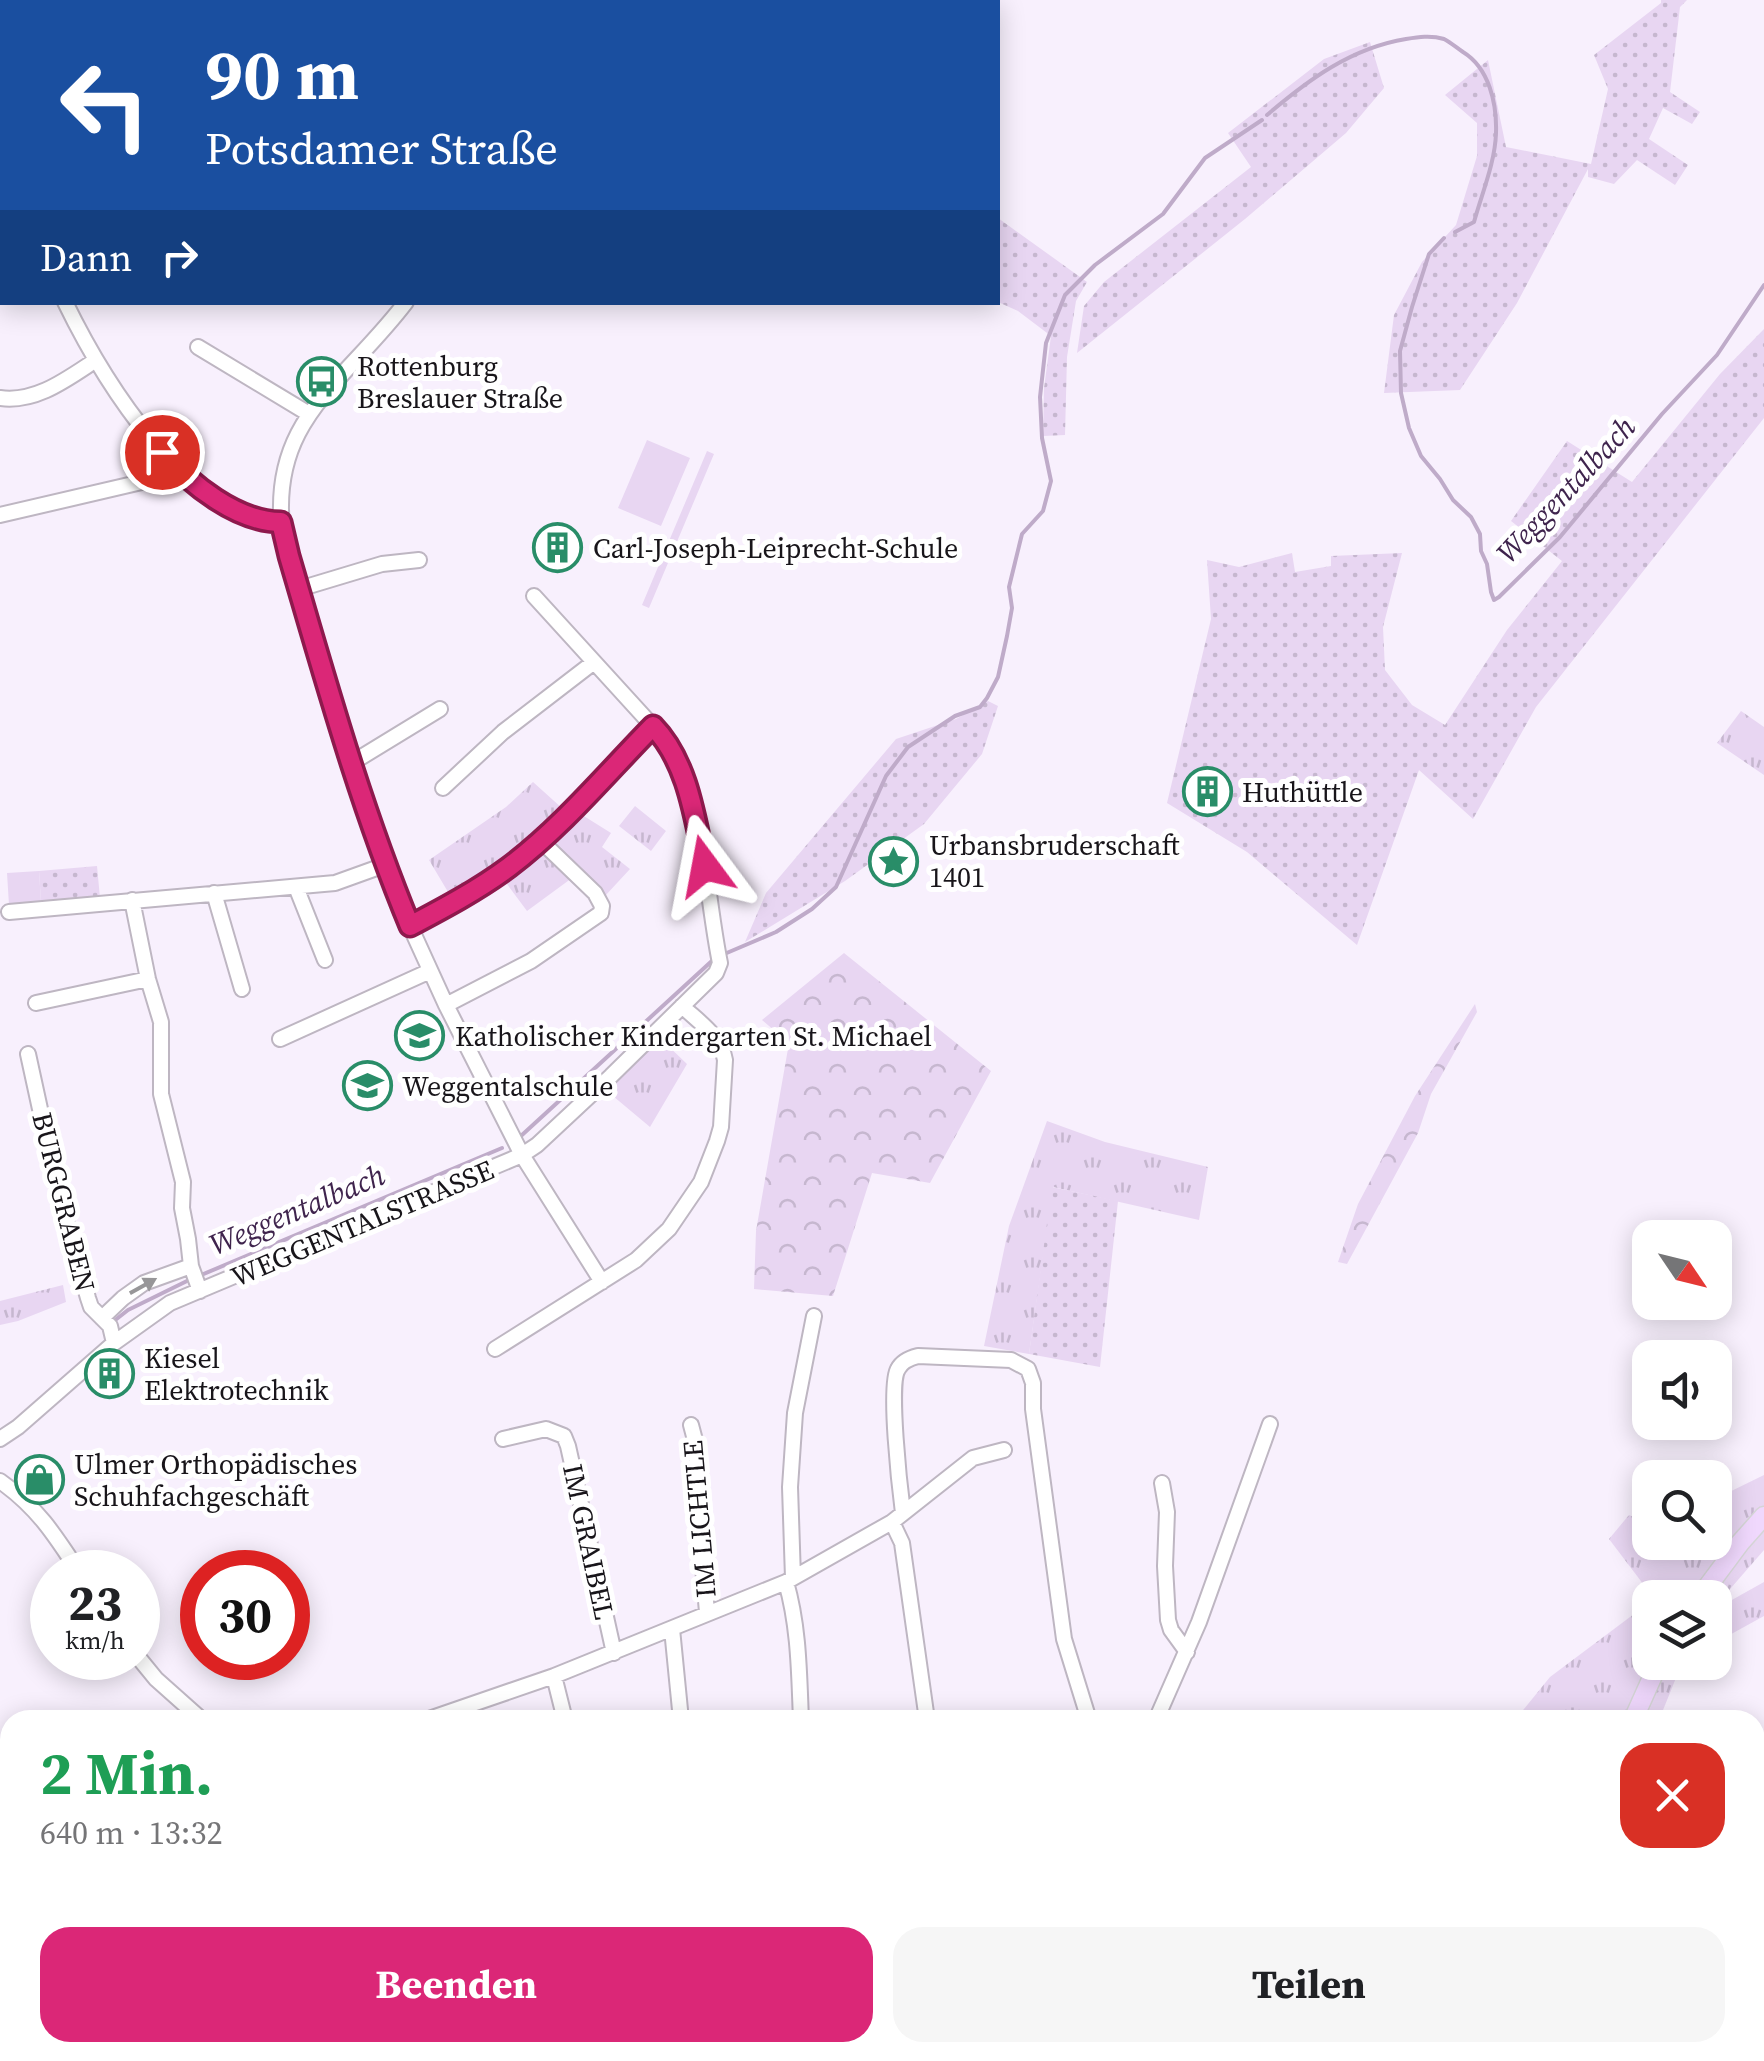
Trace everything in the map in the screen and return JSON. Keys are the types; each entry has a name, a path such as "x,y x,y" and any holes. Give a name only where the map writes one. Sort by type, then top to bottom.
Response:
{"main road":[{"path":"1712,1580 1764,1516"},
{"path":"1637,1710 1651,1680"}],"street":[{"path":"67,305 96,360 175,467 221,502 264,521 281,522"},
{"path":"404,305 309,414 292,444 282,477 281,522 350,764 410,926 522,1155 602,1282"},
{"path":"198,347 309,414"},
{"path":"0,398 43,392 96,360"},
{"path":"0,515 132,485 160,477 175,467"},
{"path":"299,589 382,564 419,560"},
{"name":"WEGGENTALSTRASSE","path":"102,1318 144,1284 195,1278 522,1155 600,1086 716,972 718,953 705,866 688,793 670,748 534,596"},
{"path":"443,788 503,732 594,662"},
{"path":"350,764 440,709"},
{"path":"410,926 495,878 541,841 653,726"},
{"path":"446,1006 531,961 600,913 602,906 595,892 541,841"},
{"path":"9,912 335,883 385,865"},
{"path":"296,887 325,960"},
{"path":"214,893 242,989"},
{"path":"132,900 161,1022 161,1094 183,1182 182,1208 195,1278"},
{"path":"280,1039 430,971"},
{"path":"36,1003 148,979"},
{"path":"495,1349 647,1252 669,1230 700,1182 720,1127 724,1052 716,1038 682,1006"},
{"name":"BURGGRABEN","path":"28,1054 64,1216 90,1307 110,1326 114,1343"},
{"name":"WEGGENTALSTRASSE","path":"0,1439 114,1343 170,1303 195,1278"},
{"path":"801,1710 797,1636 789,1580 790,1487 795,1412 814,1316"},
{"path":"925,1710 898,1518 894,1383 898,1368 918,1356 1011,1360 1028,1369 1064,1639 1086,1710"},
{"path":"0,1424 24,1422"},
{"path":"1161,1710 1187,1652 1270,1424"},
{"name":"IM LICHTLE","path":"691,1425 696,1444 707,1612"},
{"name":"IM GRAIBEL","path":"503,1439 546,1429 564,1436 614,1653"},
{"path":"455,1710 614,1653 789,1580 898,1518 973,1458 1004,1450"},
{"path":"0,1471 47,1523 65,1550"},
{"path":"0,1482 14,1490"},
{"path":"1162,1483 1167,1512 1168,1620 1187,1652"},
{"path":"672,1628 680,1710"},
{"path":"554,1676 562,1710"},
{"path":"159,1680 187,1710"}],"green space":[{"path":"1661,0 1687,0 1680,7 1670,92 1700,112 1692,124 1663,108 1649,139 1688,165 1675,185 1637,160 1614,184 1588,177 1588,169 1517,303 1460,390 1384,393 1394,315 1422,262 1456,225 1477,156 1477,123 1445,95 1488,60 1506,147 1591,164 1608,89 1594,55"},
{"path":"1370,42 1384,88 1346,133 1077,353 1084,306 1104,282 1251,167 1228,133 1324,59"},
{"path":"1000,219 1087,282 1076,301 1067,357 1065,435 1043,436 1051,336 1018,311 1000,303"},
{"path":"1764,329 1764,418 1536,707 1473,819 1419,770 1357,945 1247,852 1167,803 1211,619 1207,560 1239,567 1292,553 1295,572 1331,566 1331,556 1402,553 1383,627 1385,670 1412,705 1445,725 1507,630 1562,561 1511,521 1567,441 1632,482 1720,374"},
{"path":"647,440 690,458 661,526 618,508"},
{"path":"707,451 714,454 649,608 642,605"},
{"path":"988,701 998,706 982,754 924,824 845,881 745,942 766,893 896,739 956,719"},
{"path":"1741,711 1764,727 1764,775 1717,743"},
{"path":"533,782 563,809 510,858 451,897 429,860 506,807"},
{"path":"635,806 666,831 651,851 619,826"},
{"path":"579,813 611,833 602,847 630,869 605,896 557,845 559,834"},
{"path":"540,853 572,878 527,911 504,880"},
{"path":"97,866 100,898 41,902 39,871"},
{"path":"39,871 41,902 9,905 7,873"},
{"path":"844,953 991,1071 930,1183 872,1173 833,1296 754,1289 756,1231 789,1043 762,1020"},
{"path":"1475,1004 1477,1012 1431,1094 1418,1133 1347,1264 1338,1262 1358,1204 1415,1096"},
{"path":"661,1039 687,1064 650,1127 607,1091"},
{"path":"1047,1121 1105,1142 1208,1167 1199,1220 1053,1187 1029,1354 984,1346 1009,1226"},
{"path":"1052,1187 1118,1201 1100,1367 1029,1354"},
{"path":"63,1285 66,1302 0,1325 0,1301"},
{"path":"1764,1475 1764,1550 1732,1587 1732,1580 1640,1580 1609,1539 1629,1515 1632,1560 1732,1560 1732,1491"},
{"path":"1764,1582 1764,1616 1732,1634 1732,1600"},
{"path":"1632,1616 1632,1680 1675,1680 1663,1710 1523,1710 1550,1677"}],"waterway":[{"name":"Weggentalbach","path":"1267,115 1314,78 1367,50 1415,38 1446,40 1479,67 1493,98 1496,122 1488,178 1474,222 1455,232"},
{"name":"Weggentalbach","path":"722,955 776,932 812,909 836,887 886,776 908,747 955,716 980,707 987,698 998,677 1007,636 1012,608 1009,587 1022,534 1043,511 1051,481 1042,438 1040,397 1046,343 1065,295 1095,265 1163,214 1205,158 1262,120"},
{"name":"Weggentalbach","path":"1444,238 1429,254 1412,307 1400,351 1401,393 1421,456 1453,500 1471,517 1480,534 1494,600 1560,537 1662,414 1717,355 1764,285"},
{"name":"Weggentalbach","path":"522,1135 714,959"},
{"name":"Weggentalbach","path":"114,1321 187,1281 502,1148"}],"place":[{"name":"Rottenburg Breslauer Straße","path":"322,382"},
{"name":"Carl-Joseph-Leiprecht-Schule","path":"558,548"},
{"name":"Huthüttle","path":"1207,792"},
{"name":"Urbansbruderschaft 1401","path":"894,861"},
{"name":"Katholischer Kindergarten St. Michael","path":"420,1036"},
{"name":"Weggentalschule","path":"367,1086"},
{"name":"Kiesel Elektrotechnik","path":"109,1374"},
{"name":"Ulmer Orthopädisches Schuhfachgeschäft","path":"39,1480"}],"route":[{"path":"162,452 186,478 221,502 264,521 281,522 356,784 410,926 476,890 541,841 653,726 670,748 682,777 705,866"}]}
